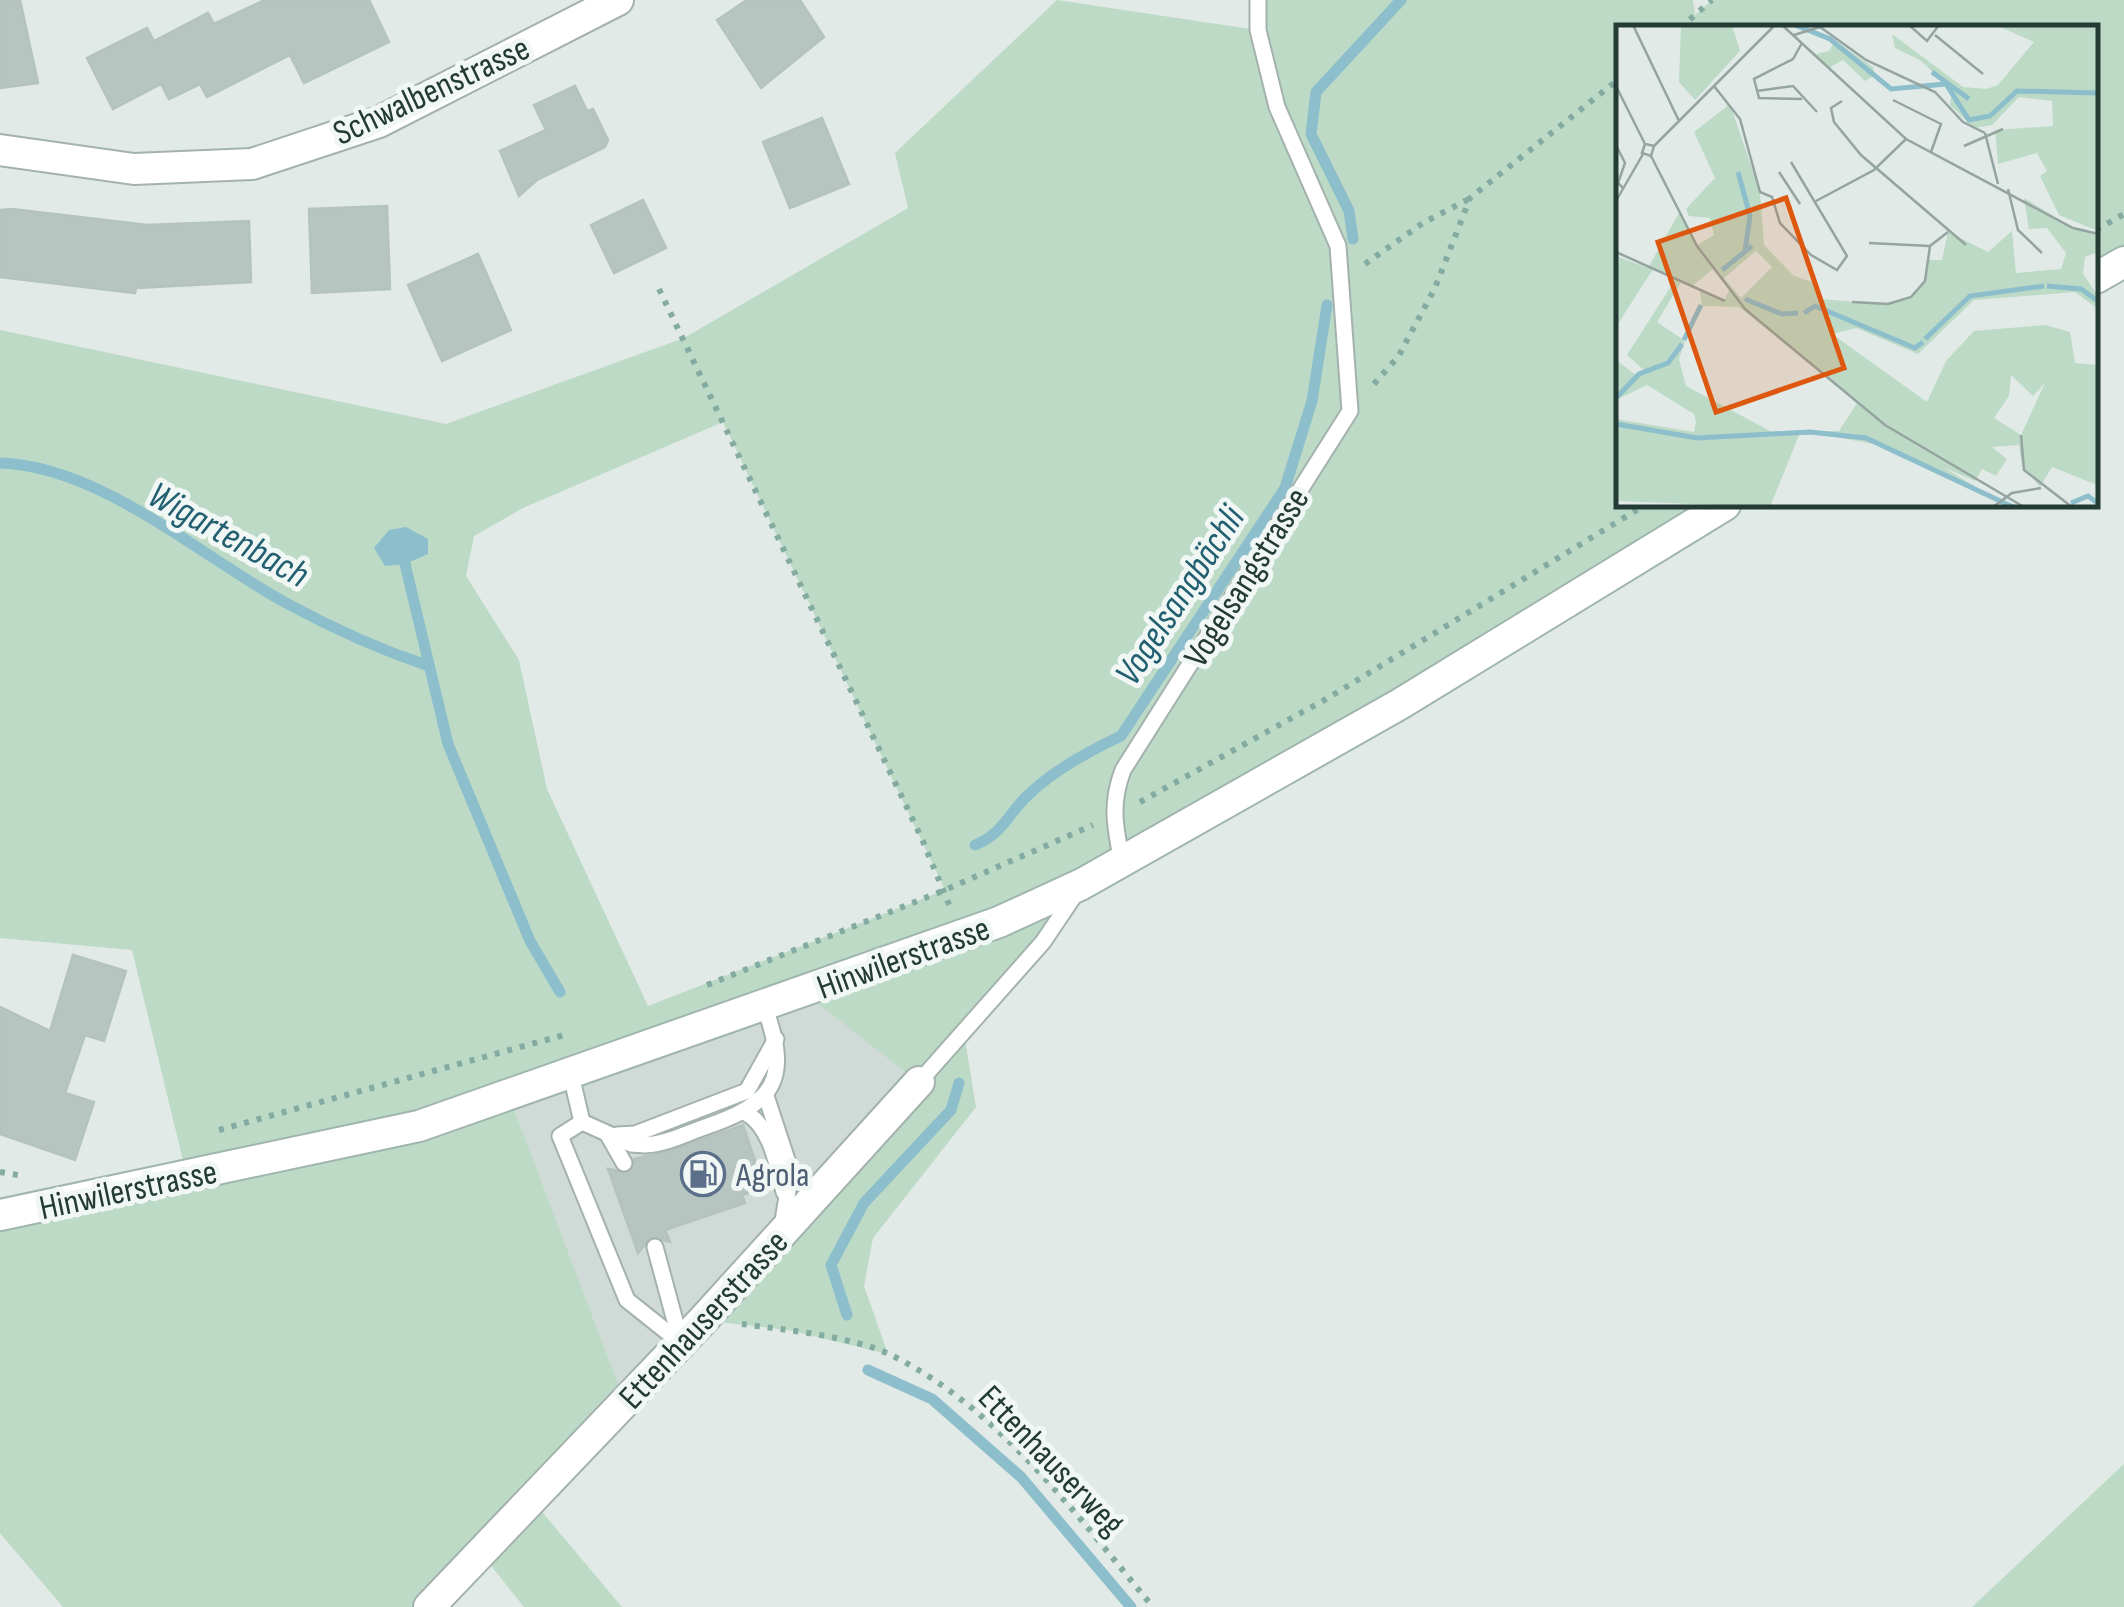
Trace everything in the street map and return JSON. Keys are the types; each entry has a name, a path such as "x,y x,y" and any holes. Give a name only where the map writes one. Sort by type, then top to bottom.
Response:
{"main road":[{"name":"Schwalbenstrasse","path":"0,150 134,169 252,164 379,122 618,0"},
{"path":"2099,276 2124,262"},
{"name":"Hinwilerstrasse","path":"0,1216 419,1126 959,938 1082,884 1122,862 1400,704 1721,508"},
{"name":"Ettenhauserstrasse","path":"429,1607 781,1236 919,1082"}],"lane":[{"path":"1258,0 1258,30 1277,108 1329,218 1344,280 1350,411"},
{"name":"Vogelsangstrasse","path":"1122,862 1112,816 1123,770 1350,411"},
{"name":"Ettenhauserstrasse","path":"919,1082 1043,942 1082,884"},
{"path":"582,1122 631,1144 658,1144 746,1113 766,1096 777,1073 776,1038 765,1008"},
{"path":"608,1135 635,1134 747,1091 776,1038"},
{"path":"572,1075 582,1122"},
{"path":"766,1096 791,1172 781,1236"},
{"path":"746,1113 764,1130 786,1201"},
{"path":"582,1122 560,1136 627,1300 681,1343"},
{"path":"608,1135 624,1163"},
{"path":"655,1247 681,1343"}],"path":[{"path":"1683,25 1712,0"},
{"path":"1344,280 1423,223 1470,198 1616,81"},
{"path":"1350,411 1398,357 1435,288 1470,198"},
{"path":"2099,228 2124,214"},
{"path":"658,289 945,890"},
{"path":"699,988 945,890 1112,816 1328,698 1640,508"},
{"path":"214,1131 572,1033"},
{"path":"0,1172 37,1178"},
{"name":"Ettenhauserweg","path":"788,1330 888,1354 943,1387 1000,1435 1153,1607"}],"shaded area":[{"path":"805,992 919,1082 625,1402 509,1096"}],"green space":[{"path":"1057,0 1257,30 1258,0 1693,0 1695,15 1712,0 2124,0 2124,262 2099,277 2099,25 1616,25 1616,508 1720,508 1082,884 963,1028 976,1107 873,1238 864,1286 888,1354 788,1330 703,1320 918,1082 805,993 509,1096 625,1402 532,1500 622,1607 524,1607 481,1553 429,1607 63,1607 0,1533 0,1215 187,1177 132,950 0,938 0,330 446,424 684,338 908,208 895,153","holes":["723,422 945,890 648,1006 547,789 519,660 466,576 474,536 523,508"]},
{"path":"2124,1464 2124,1607 1972,1607"}],"water":[{"path":"406,527 428,539 428,554 405,564 385,566 374,548 389,530"}],"building":[{"path":"0,0 20,0 38,83 0,88"},
{"path":"265,0 369,0 389,42 304,83 290,55 207,97 200,84 169,99 161,84 113,109 87,58 147,28 154,41 208,13 214,24"},
{"path":"747,0 800,0 824,37 761,88 717,20"},
{"path":"575,86 587,111 593,109 608,140 605,147 537,180 519,196 500,151 546,130 534,105"},
{"path":"822,118 849,184 790,208 763,142"},
{"path":"643,200 666,248 614,273 591,225"},
{"path":"387,206 390,289 312,293 309,209"},
{"path":"0,210 147,225 249,221 251,282 136,288 135,293 0,277"},
{"path":"478,254 511,330 442,361 408,285"},
{"path":"73,955 126,971 104,1041 85,1035 65,1093 94,1102 75,1160 0,1134 0,1007 50,1031"},
{"name":"Agrola","path":"743,1125 764,1187 742,1195 745,1203 665,1230 670,1242 651,1237 638,1253 608,1169 629,1173 634,1159 671,1151"}],"waterway":[{"name":"Vogelsangbächli","path":"1353,239 1349,211 1311,134 1316,92 1401,0"},
{"name":"Vogelsangbächli","path":"975,845 998,830 1047,779 1121,736 1285,488 1312,401 1327,305"},
{"name":"Wigartenbach","path":"0,463 38,468 113,497 288,604 357,638 429,666"},
{"name":"Wigartenbach","path":"405,564 448,744 530,941 560,992"},
{"name":"Vogelsangbächli","path":"847,1315 831,1265 864,1203 951,1110 959,1083"},
{"name":"Vogelsangbächli","path":"868,1370 932,1399 1021,1477 1131,1607"}],"place":[{"name":"Agrola","path":"703,1174"}]}
